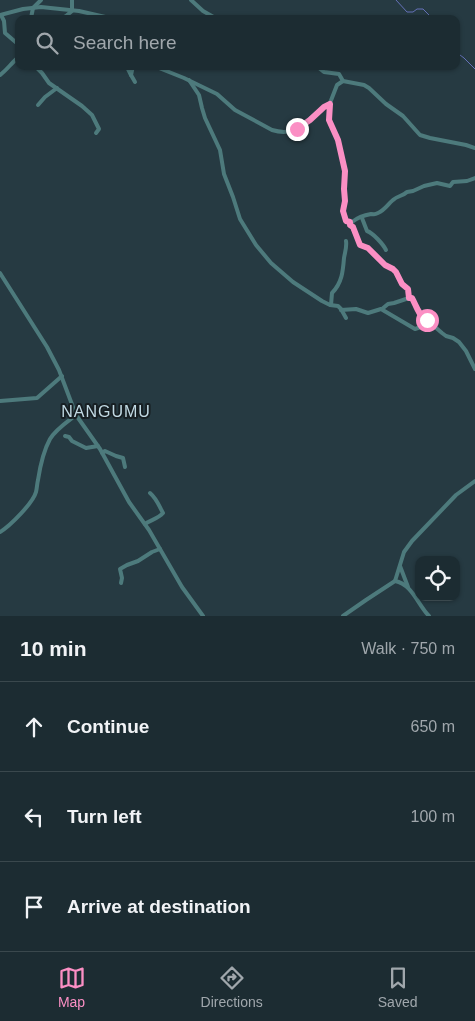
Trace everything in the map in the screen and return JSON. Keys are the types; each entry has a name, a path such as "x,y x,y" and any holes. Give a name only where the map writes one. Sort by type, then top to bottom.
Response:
{"street":[{"path":"32,15 33,8 41,0"},
{"path":"72,0 72,11"},
{"path":"191,0 203,12 209,15"},
{"path":"15,42 5,33 4,21 1,15 41,7 97,15"},
{"path":"67,15 72,11"},
{"path":"0,75 15,60"},
{"path":"39,70 49,83 92,115 99,129 96,134"},
{"path":"128,70 135,82"},
{"path":"131,75 133,70"},
{"path":"164,70 217,94 235,110 272,130 280,132 297,129 330,104"},
{"path":"322,70 339,74 343,81"},
{"path":"189,80 199,95 205,118 220,150 224,174 242,222 260,250 292,282 315,297 331,305 338,306 346,318"},
{"path":"409,298 408,289 402,284 396,272 385,265 370,250 360,245 353,227 350,225 350,222 346,221 343,211 345,171 338,140 329,120 330,104 338,85 343,81 364,85 369,88 402,116 420,135 475,148"},
{"path":"38,105 57,88"},
{"path":"350,222 368,215 377,214 394,199 424,186 436,183 450,186 453,182 467,181 475,178"},
{"path":"362,218 367,231 373,233 386,250"},
{"path":"331,305 332,294 342,278 346,242"},
{"path":"0,273 47,347 62,376 76,415 98,446 129,501 145,524 182,587 203,616"},
{"path":"342,310 368,312 381,309 388,304 412,298 422,316 442,333 459,342 475,369"},
{"path":"381,309 415,329 429,322"},
{"path":"0,401 37,398 62,376"},
{"path":"0,532 12,523 34,498 44,452 50,439 60,427 76,415"},
{"path":"64,436 69,437 86,448 98,446"},
{"path":"102,453 105,451 123,458 125,467"},
{"path":"343,616 396,581 404,552 412,541 456,495 475,481"},
{"path":"145,524 163,514 155,497 150,493"},
{"path":"121,583 120,569 160,549"},
{"path":"400,566 409,590"},
{"path":"396,581 402,583 409,590 429,616"}],"waterway":[{"path":"396,0 407,12 423,9 429,15"},
{"path":"460,55 475,69"}],"district":[{"name":"NANGUMU","path":"106,411"}],"route":[{"path":"297,129 330,104 329,120 338,140 345,171 343,211 346,221 350,222 350,225 353,227 360,245 368,248 385,265 396,272 402,284 408,289 409,298 412,298 422,316 427,320"}]}
